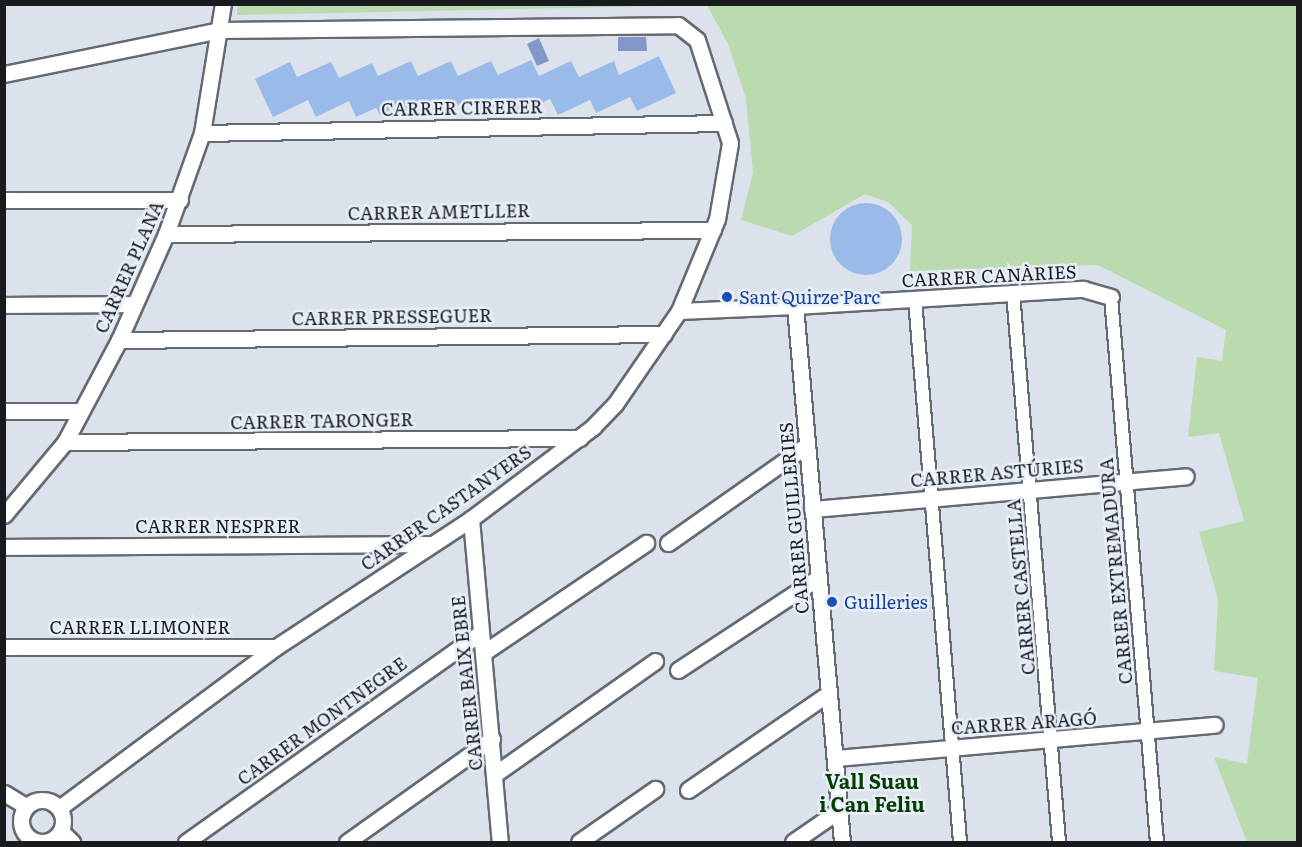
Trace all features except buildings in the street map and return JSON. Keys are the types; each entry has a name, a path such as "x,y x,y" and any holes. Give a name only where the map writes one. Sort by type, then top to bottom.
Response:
{"street":[{"name":"CARRER PLANA","path":"4,515 65,442 119,340 166,234 180,200 202,132 223,4"},
{"name":"CARRER CASTANYERS","path":"59,808 276,647 471,519 580,438 615,404 679,311 713,230 730,162 724,123 697,39 678,25 220,30"},
{"path":"4,74 220,30"},
{"name":"CARRER CIRERER","path":"202,132 724,123"},
{"path":"4,200 180,200"},
{"name":"CARRER AMETLLER","path":"166,234 713,230"},
{"name":"CARRER CANÀRIES","path":"795,306 1083,289 1111,297"},
{"name":"CARRER CASTELLA","path":"1012,293 1031,490 1059,843"},
{"name":"CARRER EXTREMADURA","path":"1111,297 1157,843"},
{"path":"915,300 960,843"},
{"path":"4,305 133,304"},
{"path":"679,311 795,306"},
{"name":"CARRER GUILLERIES","path":"795,306 842,843"},
{"name":"CARRER PRESSEGUER","path":"119,340 664,334"},
{"path":"4,411 81,411"},
{"name":"CARRER TARONGER","path":"65,442 580,438"},
{"path":"668,543 807,445"},
{"name":"CARRER ASTÚRIES","path":"812,509 1186,476"},
{"name":"CARRER BAIX EBRE","path":"471,519 500,842"},
{"path":"483,652 646,543"},
{"name":"CARRER NESPRER","path":"4,547 431,544"},
{"path":"678,670 818,578"},
{"name":"CARRER MONTNEGRE","path":"186,843 481,632"},
{"name":"CARRER LLIMONER","path":"4,647 276,647"},
{"path":"495,774 655,662"},
{"path":"688,789 829,693"},
{"name":"CARRER ARAGÓ","path":"835,758 1148,733 1215,725"},
{"path":"346,843 492,739"},
{"path":"579,843 655,789"},
{"path":"4,793 26,806"},
{"path":"39,800 59,808 64,819 66,837 43,842 24,833 20,820 26,806 39,800"},
{"path":"793,843 838,811"},
{"path":"11,843 24,833"}],"green space":[{"path":"238,4 1297,5 1297,842 1247,842 1214,757 1247,764 1258,678 1214,671 1218,599 1199,532 1244,521 1219,433 1188,437 1197,357 1222,361 1226,330 1098,265 910,271 912,225 888,202 865,194 792,236 741,220 753,173 746,99 728,44 707,5 237,15"}],"water":[{"path":"618,37 646,37 647,51 618,51"},
{"path":"539,38 549,61 537,66 527,44"}],"place":[{"name":"Sant Quirze Parc","path":"727,297"},
{"name":"Guilleries","path":"832,602"}],"district":[{"name":"Vall Suau i Can Feliu","path":"872,792"}]}
